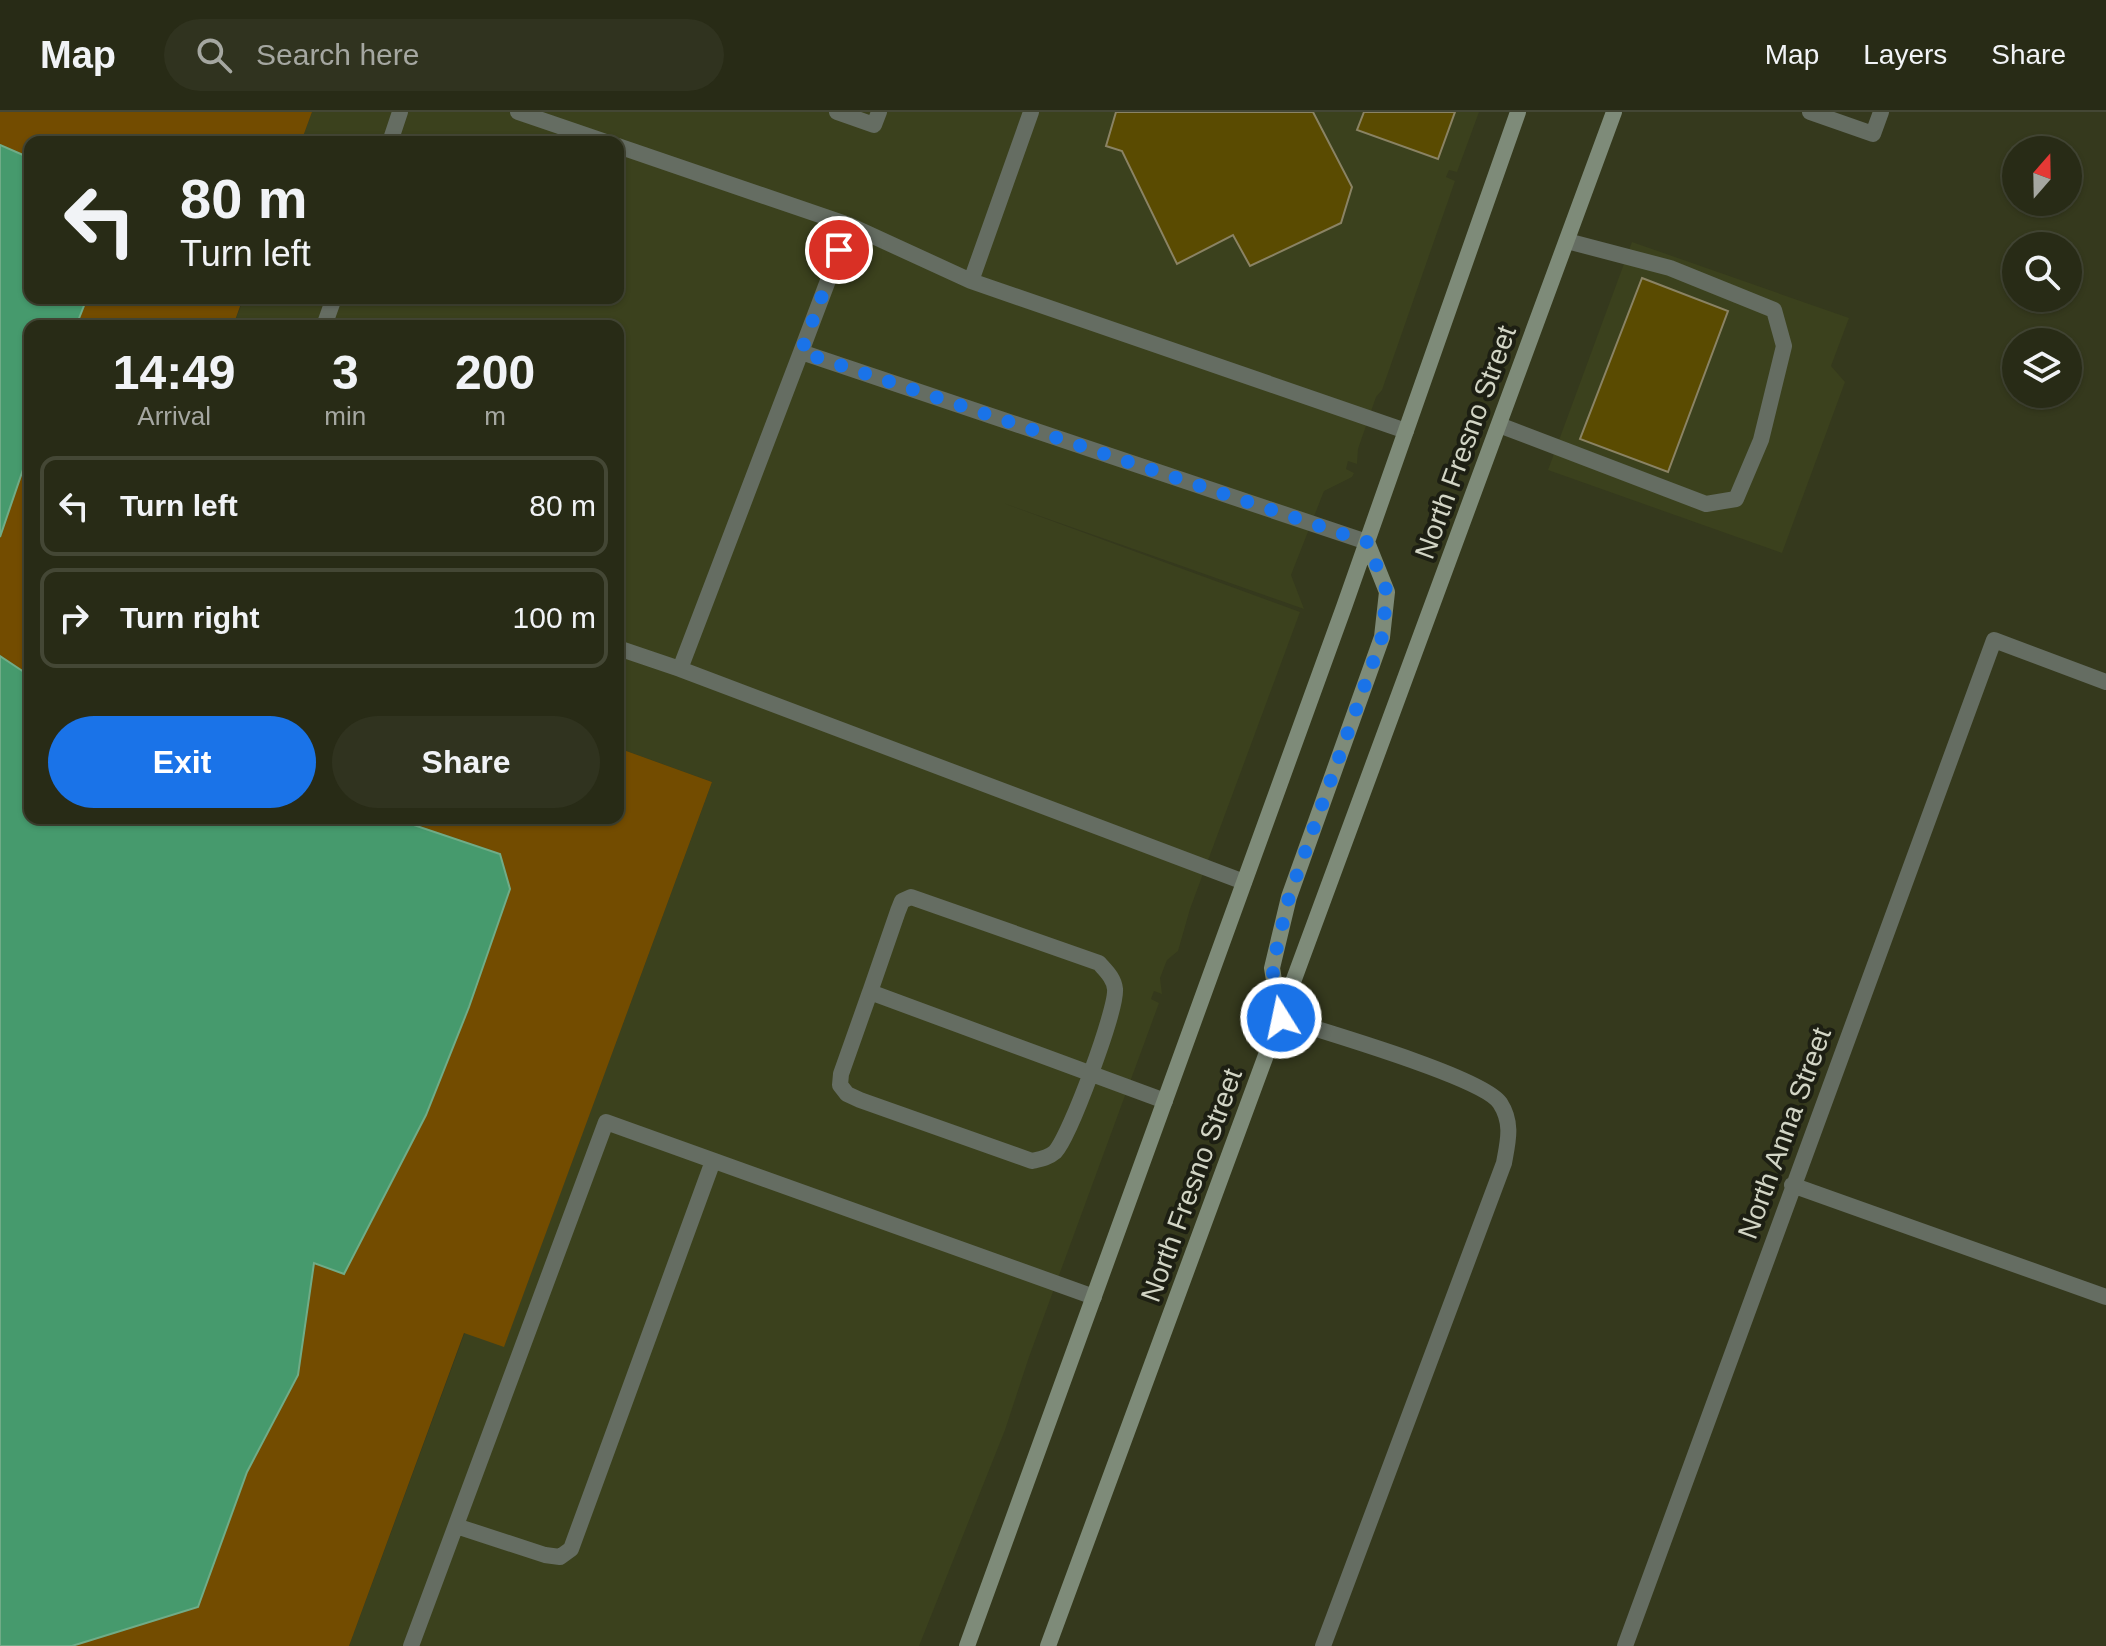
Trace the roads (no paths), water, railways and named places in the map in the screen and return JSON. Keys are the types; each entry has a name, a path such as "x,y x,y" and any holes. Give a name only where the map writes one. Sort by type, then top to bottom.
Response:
{"main road":[{"name":"North Fresno Street","path":"967,1646 1367,542 1518,112"},
{"name":"North Fresno Street","path":"1048,1646 1614,112"},
{"path":"1281,1018 1272,968 1289,897 1382,637 1387,592 1367,542"}],"street":[{"path":"392,136 400,112"},
{"path":"518,112 588,136"},
{"path":"837,112 874,125 879,112"},
{"path":"971,281 1031,112"},
{"path":"1810,112 1873,134 1881,112"},
{"path":"624,148 849,225 971,281 1406,431"},
{"path":"680,669 849,225"},
{"path":"1499,425 1706,504 1736,499 1754,460 1784,346 1774,310 1670,268 1567,241"},
{"path":"801,352 1367,542"},
{"name":"North Anna Street","path":"1625,1646 1994,640 2106,682"},
{"path":"624,650 1244,882"},
{"path":"911,897 1099,963 1110,975 1115,988 1114,1002 1090,1073 1063,1140 1045,1159 1032,1161 847,1094 840,1085 841,1074 870,992 902,901 911,897"},
{"path":"870,992 1165,1101"},
{"path":"1281,1018 1419,1063 1487,1091 1499,1100 1509,1121 1504,1163 1323,1646"},
{"path":"411,1646 606,1122 1094,1297"},
{"path":"456,1526 545,1555 560,1557 571,1549 713,1161"},
{"path":"1792,1185 2106,1297"}]}
